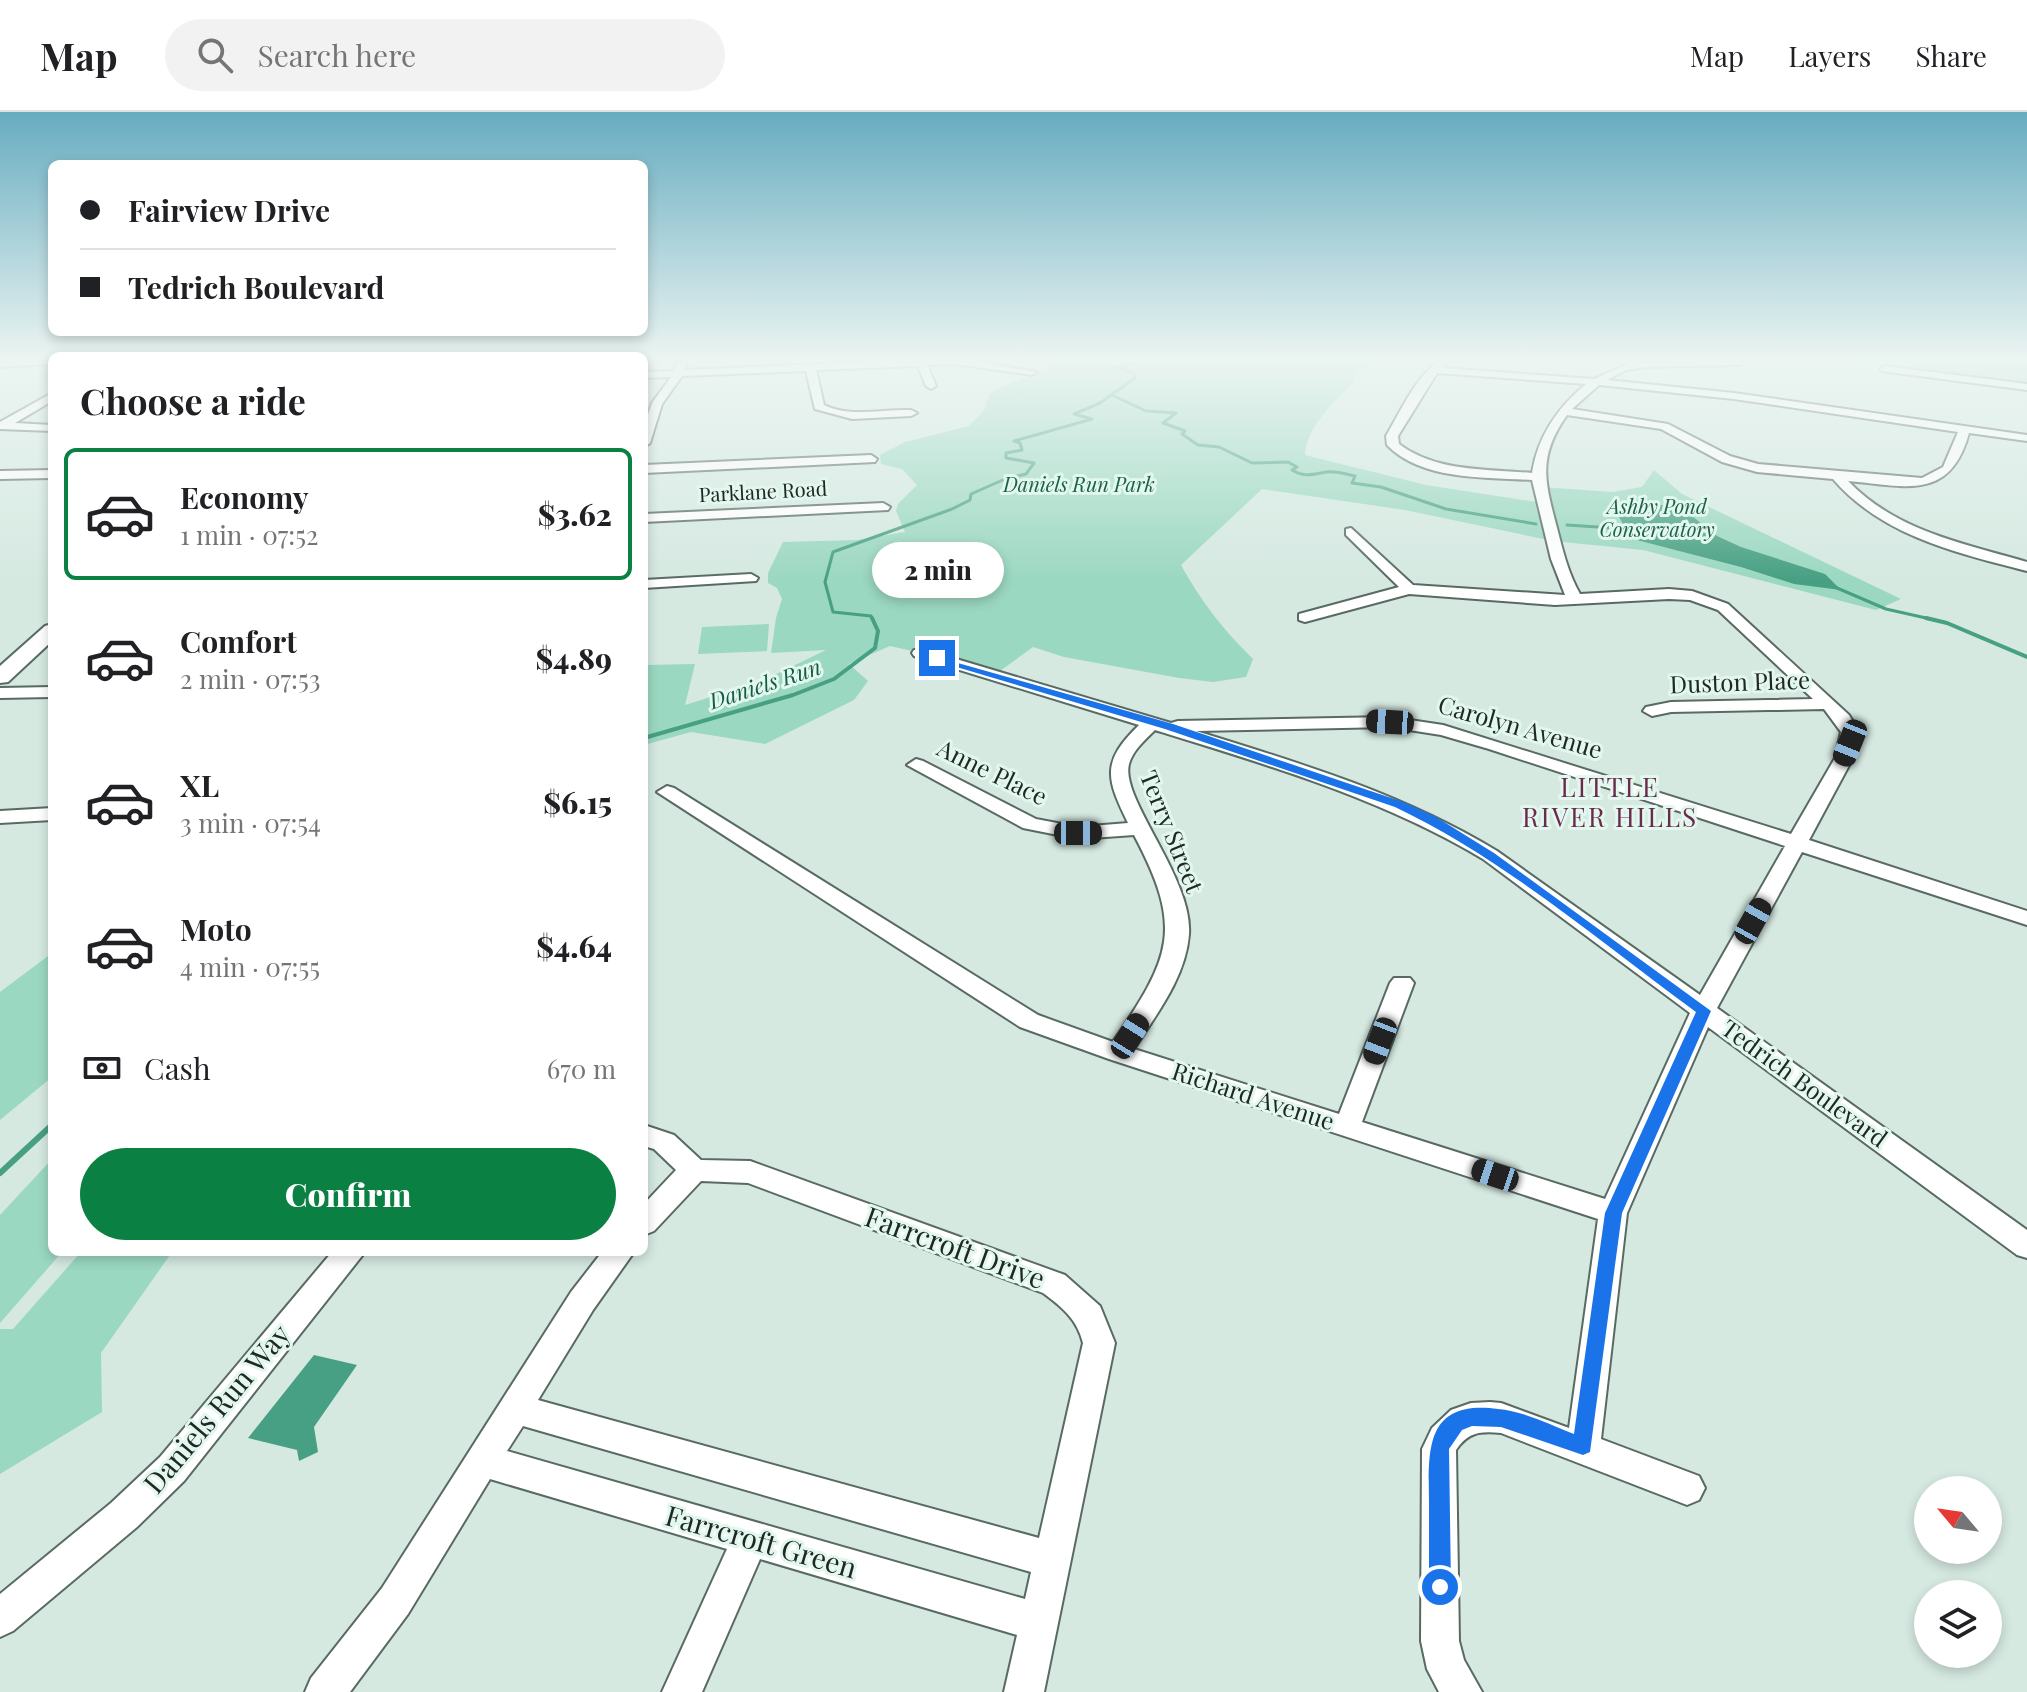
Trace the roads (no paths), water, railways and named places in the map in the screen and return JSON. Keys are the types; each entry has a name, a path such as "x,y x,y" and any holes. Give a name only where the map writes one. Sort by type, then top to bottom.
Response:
{"main road":[{"path":"0,677 48,634"}],"street":[{"path":"1395,432 1392,436 1395,448 1413,459 1440,466 1538,477"},
{"path":"1549,432 1538,477 1553,541 1568,589 1576,600"},
{"path":"1675,432 1716,454 1757,468 1909,483 1938,480 1963,432"},
{"path":"1978,432 2027,438"},
{"path":"648,469 871,459"},
{"path":"0,475 48,474"},
{"path":"1838,478 1863,503 1903,530 2027,567"},
{"name":"Parklane Road","path":"648,518 883,507"},
{"path":"1351,532 1409,589"},
{"path":"648,584 751,578"},
{"path":"1305,617 1409,589 1576,600 1669,594 1714,602 1846,721 1850,743 1703,1011 1613,1213 1583,1446"},
{"name":"Tedrich Boulevard","path":"920,653 1161,725 1366,791 1432,820 1502,864 1703,1011 2023,1236"},
{"path":"0,693 48,692"},
{"name":"Duston Place","path":"1652,711 1671,707 1829,704"},
{"name":"Carolyn Avenue","path":"1161,725 1342,721 1428,727 1496,745 2027,918"},
{"name":"Terry Street","path":"1118,1053 1169,967 1178,930 1175,908 1166,882 1121,783 1119,766 1128,747 1161,725"},
{"name":"Anne Place","path":"916,765 1030,824 1078,833 1140,828"},
{"name":"Richard Avenue","path":"667,792 1002,1007 1058,1033 1613,1213"},
{"path":"0,817 48,814"},
{"path":"1347,1127 1402,983"},
{"path":"648,1136 664,1142 694,1170 648,1219"},
{"name":"Farrcroft Drive","path":"694,1170 750,1172 1054,1284 1087,1309 1095,1322 1099,1343 1024,1692"},
{"name":"Daniels Run Way","path":"0,1618 124,1515 172,1469 347,1256"},
{"path":"325,1692 395,1601 582,1301 616,1256"},
{"path":"516,1409 1052,1560"},
{"path":"1462,1692 1447,1669 1440,1641 1439,1449 1455,1423 1471,1417 1487,1416 1583,1446 1687,1488"},
{"name":"Farrcroft Green","path":"484,1461 1038,1622"},
{"path":"682,1692 750,1539"}],"waterway":[{"name":"Daniels Run","path":"872,618 833,612 825,582 833,552 952,509 970,500 971,494 1005,479 1026,474 1034,463 1006,458 1006,453 1022,450 1020,443 1014,441 1047,432"},
{"path":"1184,432 1182,434 1198,445 1219,447 1252,463 1288,462 1297,467 1292,470 1305,475 1330,472 1355,476 1352,483 1381,487 1446,509 1536,524"},
{"path":"1567,525 1629,529"},
{"path":"1837,588 1886,609 1935,620"},
{"name":"Daniels Run","path":"648,737 793,695 834,679 875,648 878,631 872,618"},
{"path":"1926,618 1947,623 2027,657"},
{"name":"Daniels Run","path":"0,1173 48,1129"}],"district":[{"name":"LITTLE RIVER HILLS","path":"1610,803"}],"park label":[{"name":"Daniels Run Park","path":"1079,485"},
{"name":"Ashby Pond Conservatory","path":"1657,518"}]}
